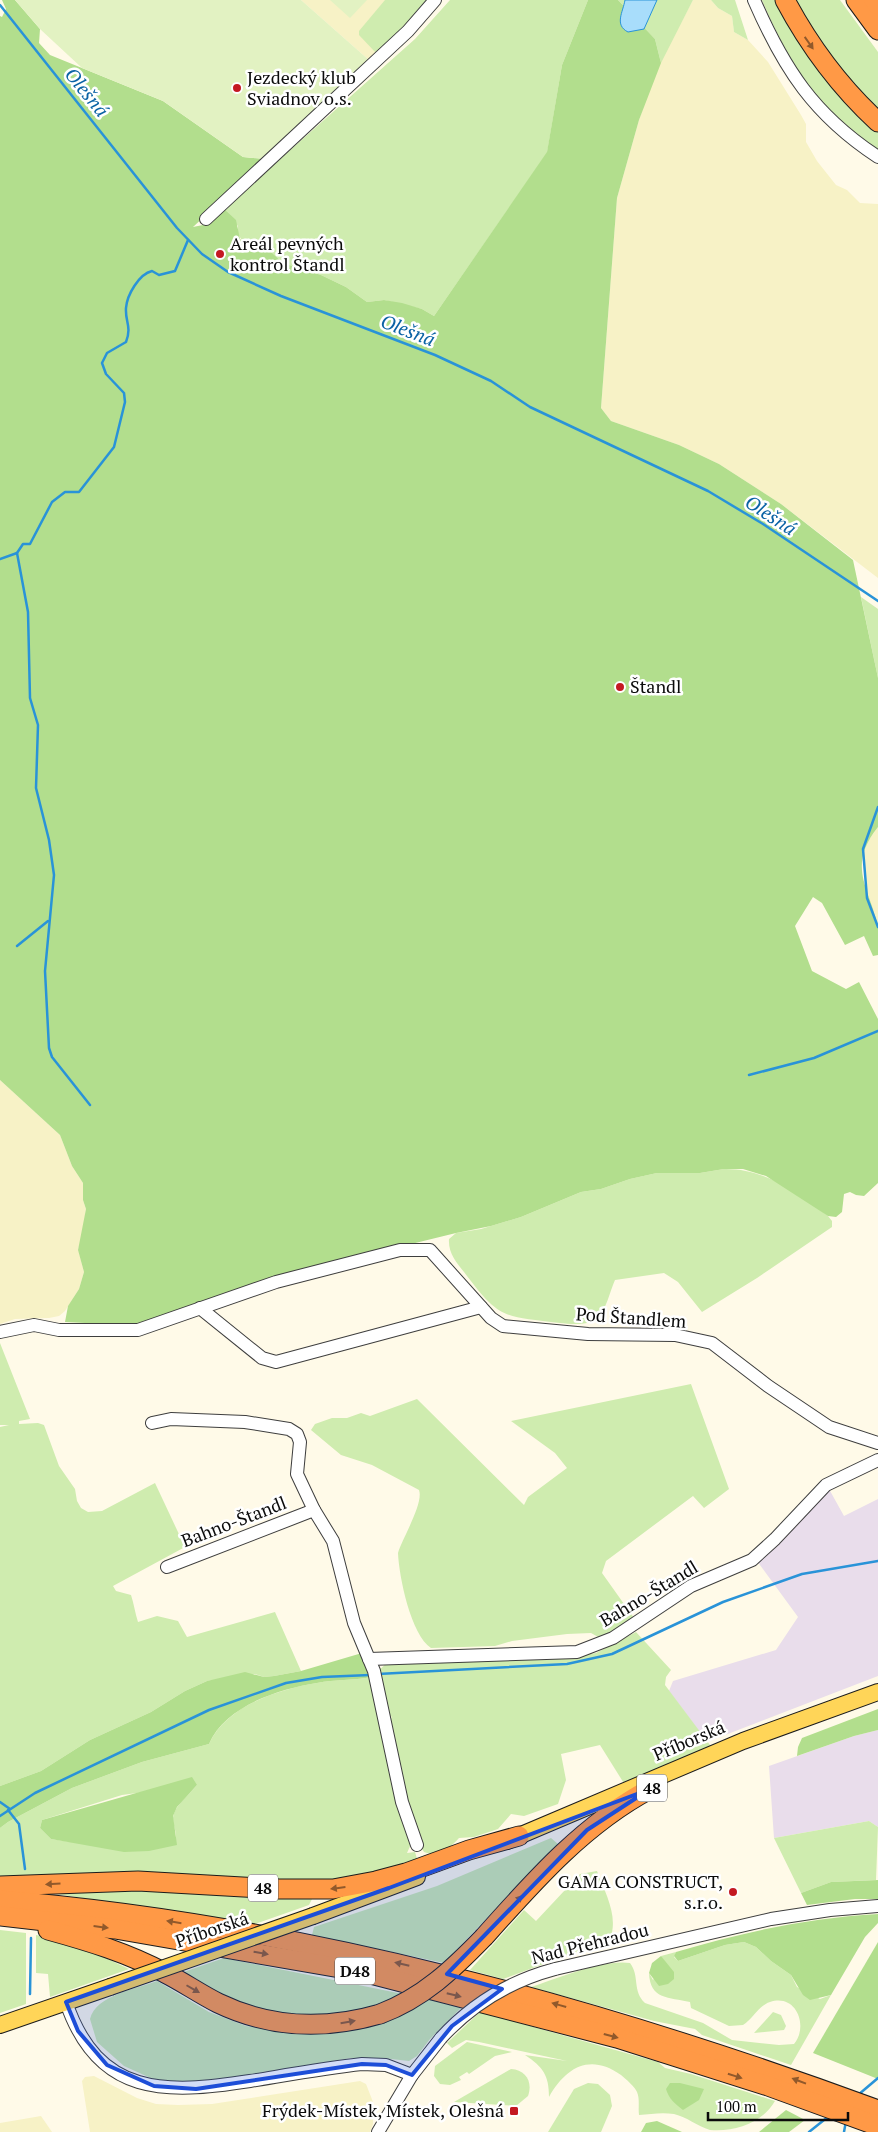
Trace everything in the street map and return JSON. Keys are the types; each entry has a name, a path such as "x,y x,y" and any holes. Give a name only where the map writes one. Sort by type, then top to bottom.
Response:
{"highway":[{"path":"785,0 803,35 833,76 878,122"},
{"path":"856,0 878,30"},
{"path":"874,0 878,5"},
{"path":"0,1918 45,1929 116,1951 165,1972 216,2002 264,2020 297,2025 348,2022 380,2014 404,2004 426,1991 450,1971 484,1937 526,1890 581,1836 617,1808 650,1789"},
{"name":"48","path":"0,1886 138,1881 279,1889 333,1889 406,1873 469,1850 519,1836"},
{"name":"D48","path":"0,1900 118,1914 366,1956 460,1978 622,2023 771,2079 878,2126"},
{"name":"D48","path":"0,1918 115,1929 363,1972 771,2079 878,2110"}],"main road":[{"name":"Příborská","path":"0,2025 110,1988 389,1888 519,1836 752,1737 878,1692"},
{"name":"Příborská","path":"519,1836 650,1789 784,1735 878,1701"}],"street":[{"path":"206,219 408,31 435,0"},
{"path":"754,0 770,36 803,91 848,135 878,157"},
{"name":"Pod Štandlem","path":"0,1332 34,1325 59,1330 138,1330 276,1282 400,1250 416,1248 430,1250 491,1318 503,1326 588,1334 675,1335 712,1344 768,1386 829,1427 878,1443"},
{"path":"200,1308 262,1358 276,1362 481,1307"},
{"name":"Bahno-Štandl","path":"152,1422 171,1419 246,1422 289,1429 297,1434 300,1442 296,1474 314,1510 333,1541 354,1623 373,1669 402,1802 417,1845"},
{"name":"Bahno-Štandl","path":"373,1669 577,1652 613,1638 691,1586 752,1560 775,1539 826,1485 878,1460"},
{"name":"Bahno-Štandl","path":"167,1567 314,1510"},
{"name":"Nad Přehradou","path":"378,2132 412,2075 441,2038 464,2015 492,1995 528,1977 555,1968 771,1919 830,1910 878,1906"},
{"path":"66,2002 78,2031 107,2065 124,2076 154,2086 196,2089 362,2064 386,2065 412,2075"}],"highlighted area":[{"path":"650,1789 587,1830 447,1974 502,1989 452,2026 412,2075 386,2065 362,2064 196,2089 154,2086 107,2065 78,2031 66,2002 389,1888"}],"shaded area":[{"path":"301,0 430,0 405,28 370,61"},
{"path":"693,0 711,0 718,8 732,16 734,32 748,40 768,62 806,124 806,142 817,161 836,185 847,190 860,203 878,204 878,578 781,504 719,464 679,445 611,421 601,408 617,198 639,120 657,68"},
{"path":"878,827 878,928 866,892 863,861 865,845"},
{"path":"0,1080 60,1135 72,1166 83,1183 83,1200 86,1209 82,1239 78,1249 84,1272 79,1289 65,1311 59,1316 49,1318 15,1319 0,1324"},
{"path":"829,1489 844,1516 878,1499 878,1676 707,1742 669,1691 673,1681 776,1650 798,1617 757,1561"},
{"path":"878,1730 878,1827 869,1821 774,1838 769,1766 854,1736"},
{"path":"94,2076 137,2098 156,2104 178,2105 212,2104 360,2081 366,2084 373,2102 373,2124 370,2132 90,2132 82,2081 85,2077"},
{"path":"41,2116 52,2132 0,2132 0,2123"}],"green space":[{"path":"2,0 15,0 40,29 39,43 50,55 163,101 243,157 266,159 193,227 208,224 224,209 236,220 240,239 243,242 254,242 269,250 283,263 321,275 346,287 367,302 384,300 402,303 422,309 434,316 547,152 562,65 588,0 618,0 655,39 661,63 639,120 617,198 601,408 611,421 679,445 719,464 781,504 853,560 878,678 878,827 868,841 863,854 862,866 866,889 878,927 878,955 873,956 864,936 845,945 822,903 813,897 795,926 812,971 846,989 859,982 878,1019 878,1183 864,1196 850,1192 844,1194 842,1212 836,1217 828,1216 766,1176 743,1169 724,1169 700,1173 657,1173 630,1179 601,1189 581,1192 521,1217 491,1226 289,1274 144,1326 65,1322 68,1306 79,1289 84,1272 78,1250 86,1209 83,1200 83,1183 72,1166 60,1135 0,1080 0,16 2,17 6,9"},
{"name":"Jezdecký klub Sviadnov o.s.","path":"15,0 301,0 370,61 266,159 243,157 163,101 82,68 40,29"},
{"path":"330,0 367,0 350,18"},
{"path":"385,0 428,0 377,54 359,35 359,31"},
{"path":"450,0 588,0 562,65 547,153 434,316 422,309 384,300 367,302 346,287 321,275 283,263 269,250 254,242 243,242 238,234 238,226 224,209 415,39"},
{"path":"618,0 693,0 661,63 655,39"},
{"path":"711,0 735,0 748,40 734,32 732,16 718,8"},
{"path":"762,0 776,0 833,86 861,117 878,131 878,153 839,119 809,85 784,47"},
{"path":"792,0 840,0 878,52 878,113 854,89"},
{"path":"861,597 878,609 878,678"},
{"path":"724,1169 752,1173 779,1183 804,1198 828,1216 832,1221 832,1227 757,1278 702,1312 678,1282 664,1273 615,1280 601,1315 594,1321 580,1324 564,1323 514,1316 504,1313 486,1299 458,1265 450,1249 449,1239 456,1233 481,1229 521,1217 581,1192 601,1189 630,1179 657,1173 700,1173"},
{"path":"0,1343 30,1419 19,1421 19,1424 38,1423 44,1425 59,1466 75,1489 77,1501 81,1508 88,1512 102,1511 155,1483 185,1547 113,1586 116,1591 131,1595 138,1622 157,1616 178,1621 187,1637 275,1612 301,1671 274,1676 264,1677 255,1674 207,1681 185,1691 151,1712 90,1740 41,1771 0,1786 0,1427 9,1425 0,1425"},
{"path":"691,1384 729,1489 704,1508 693,1496 606,1561 602,1573 634,1618 600,1638 591,1633 567,1634 512,1641 495,1646 431,1648 418,1631 407,1605 398,1553 416,1512 420,1496 419,1490 372,1465 341,1455 311,1430 315,1424 332,1418 347,1418 361,1413 370,1416 417,1399 524,1505 528,1497 567,1468 555,1453 511,1421"},
{"path":"636,1632 671,1670 666,1677 665,1685 713,1749 625,1785 600,1745 561,1754 566,1780 558,1804 524,1816 511,1814 498,1829 474,1837 459,1838 447,1849 439,1853 424,1852 416,1833 394,1761 390,1727 392,1716 389,1719 389,1729 386,1724 378,1671 387,1663 559,1659 596,1653"},
{"path":"362,1653 371,1677 324,1682 270,1695 240,1710 227,1719 209,1744 142,1762 72,1788 0,1828 0,1786 41,1771 90,1740 151,1712 185,1691 207,1681 245,1672 264,1677 274,1676 301,1671"},
{"path":"371,1677 386,1756 411,1844 407,1853 415,1852 418,1862 388,1870 318,1882 0,1878 0,1828 8,1822 72,1788 142,1762 209,1744 228,1719 255,1702 271,1695 302,1686","holes":["197,1785 176,1809 173,1818 176,1837 71,1842 51,1839 40,1828 42,1820 122,1795"]},
{"path":"878,1709 878,1730 854,1736 797,1756 802,1738"},
{"path":"192,1777 197,1785 177,1807 173,1816 177,1845 149,1851 124,1852 51,1839 40,1828 42,1820"},
{"path":"869,1821 878,1827 876,1880 831,1882 801,1893 774,1838"},
{"path":"551,1838 558,1844 444,1963 312,1935 314,1927 437,1886"},
{"path":"597,1871 612,1913 613,1922 610,1939 503,1979 470,1970 524,1910 536,1921 580,1874"},
{"path":"878,1880 878,1899 855,1899 807,1905 801,1893 831,1882"},
{"path":"127,1890 312,1899 309,1905 255,1924 50,1893"},
{"path":"878,1914 878,1923 865,1937 831,1995 810,2000 803,1995 791,1975 771,1961 756,1947 744,1942 725,1945 678,1961 674,1956 676,1952 751,1932 826,1919"},
{"path":"0,1930 26,1933 26,2004 0,2013"},
{"path":"36,1935 74,1943 129,1969 50,1997 48,1974 36,1973"},
{"path":"744,1942 756,1947 771,1961 791,1975 797,1987 820,1999 831,1995 791,2065 702,2035 695,2029 654,2021 531,1987 594,1966 630,1963 635,1973 639,1994 645,2003 703,2023 732,2040 779,2045 794,2044 800,2029 800,2020 793,2007 787,2002 779,2000 770,2002 762,2006 743,2025 729,2026 691,2008 690,2002 662,1996 657,1993 650,1982 649,1973 653,1980 665,1964 661,1956 676,1952 674,1957 678,1961 725,1945"},
{"path":"878,1942 878,2079 813,2053"},
{"path":"661,1956 674,1972 674,1979 668,1984 659,1986 649,1973 652,1963"},
{"path":"224,1958 403,1994 354,2013 309,2020 255,2012 175,1975"},
{"path":"157,1981 209,2012 246,2026 299,2034 355,2029 427,1999 461,2008 430,2039 417,2056 409,2061 382,2058 351,2058 198,2083 155,2080 124,2066 97,2042 90,2019 100,2004 108,1999 128,1990"},
{"path":"480,2012 658,2062 665,2068 691,2074 775,2101 763,2115 739,2128 710,2130 674,2114 639,2115 638,2095 630,2083 610,2068 589,2064 571,2071 563,2078 549,2097 548,2083 544,2072 525,2055 567,2061 466,2040 452,2048 447,2043"},
{"path":"773,2012 781,2015 786,2026 784,2030 754,2033"},
{"path":"467,2042 512,2052 495,2056 469,2074 467,2072 459,2077 461,2080 450,2085 440,2084 434,2076 435,2066"},
{"path":"511,2069 524,2074 530,2086 528,2096 516,2106 454,2102"},
{"path":"588,2083 598,2084 610,2095 612,2106 601,2132 548,2132 574,2089"},
{"path":"670,2083 680,2083 704,2089 699,2100 683,2110 667,2093 666,2089"},
{"path":"786,2110 805,2120 789,2132 759,2132"},
{"path":"657,2121 682,2132 641,2132 646,2123"}],"water":[{"path":"625,0 657,0 644,29 628,32 621,26 620,18"}],"waterway":[{"name":"Olešná","path":"0,5 177,228 202,254 228,272 281,296 435,355 491,381 530,407 708,491 763,524 878,601"},
{"path":"0,559 17,553 23,544 30,544 52,502 65,492 79,492 114,447 125,402 124,393 106,374 102,363 107,353 126,342 128,332 126,308 134,286 143,276 152,271 159,275 175,271 188,240"},
{"path":"17,553 28,612 30,698 38,725 36,788 49,840 54,875 45,971 49,1048 52,1057 90,1105"},
{"path":"878,807 863,849 867,898 878,927"},
{"path":"17,946 48,921"},
{"path":"749,1075 814,1058 878,1031"},
{"path":"378,1674 567,1664 612,1654 723,1602 802,1574 878,1561"},
{"path":"0,1816 35,1793 209,1710 286,1683 322,1677 370,1675"},
{"path":"0,1802 10,1809"},
{"path":"8,1810 19,1824 25,1869"},
{"path":"30,1994 31,1938"},
{"name":"Olešná","path":"858,2095 878,2078"},
{"name":"Olešná","path":"809,2132 829,2116"},
{"path":"844,2132 846,2121"}],"place":[{"name":"Jezdecký klub Sviadnov o.s.","path":"237,88"},
{"name":"Areál pevných kontrol Štandl","path":"220,254"},
{"name":"Štandl","path":"620,687"},
{"name":"GAMA CONSTRUCT, s.r.o.","path":"733,1892"},
{"name":"Frýdek-Místek, Místek, Olešná","path":"514,2111"}]}
